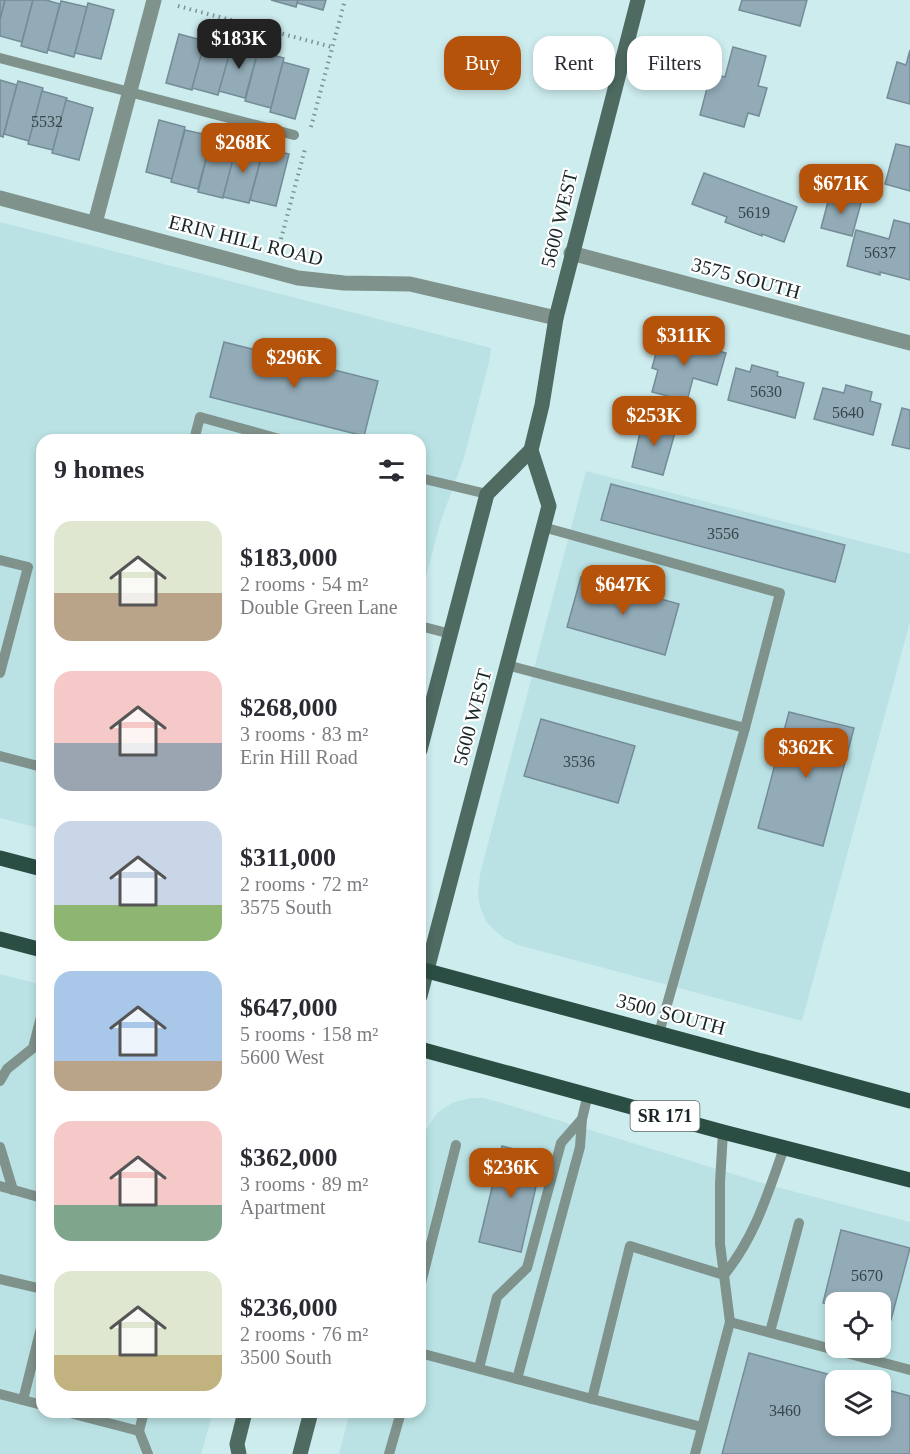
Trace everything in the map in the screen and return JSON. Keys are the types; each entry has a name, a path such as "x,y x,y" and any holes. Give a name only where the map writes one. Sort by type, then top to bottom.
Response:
{"main road":[{"name":"5600 WEST","path":"426,959 549,506 531,450 542,405 556,318 571,253 638,0"},
{"path":"426,728 487,494 531,450"},
{"path":"0,858 36,863"},
{"path":"0,939 36,948"},
{"name":"3500 SOUTH","path":"426,971 910,1101"},
{"name":"SR 171","path":"426,1051 723,1132 910,1180"},
{"path":"239,1454 237,1444 244,1418"},
{"path":"300,1454 309,1418"}],"street":[{"path":"95,223 154,0"},
{"name":"ERIN HILL ROAD","path":"0,198 298,278 344,283 410,284 556,318"},
{"name":"3575 SOUTH","path":"571,253 910,343"}],"lane":[{"path":"0,58 294,135"},
{"path":"196,434 200,417 261,434"},
{"path":"426,479 487,494"},
{"path":"543,527 780,593 745,728 659,1033"},
{"path":"0,560 28,567 0,673"},
{"path":"426,628 451,634"},
{"path":"507,665 745,728"},
{"path":"0,756 36,765"},
{"path":"0,1081 7,1069 36,1050"},
{"path":"517,1379 580,1147 582,1119 588,1094"},
{"path":"479,1368 497,1297 526,1268 561,1143 582,1119"},
{"path":"695,1454 730,1322 720,1244 719,1212 723,1132"},
{"path":"426,1263 456,1145"},
{"path":"0,1148 13,1190"},
{"path":"724,1275 755,1227 784,1148"},
{"path":"0,1186 36,1196"},
{"path":"770,1332 799,1223"},
{"path":"592,1399 630,1246 724,1275"},
{"path":"0,1279 36,1288"},
{"path":"730,1322 910,1370"},
{"path":"24,1400 36,1349"},
{"path":"426,1355 702,1427"},
{"path":"0,1394 36,1403"},
{"path":"89,1418 139,1431"},
{"path":"142,1418 139,1431 148,1454"},
{"path":"389,1454 399,1418"}],"path":[{"path":"308,137 345,0"},
{"path":"178,6 332,47"},
{"path":"281,238 305,148"}],"shaded area":[{"path":"0,222 491,348 463,461 441,520 426,576 426,434 36,434 36,827 0,818"},
{"path":"586,471 910,554 910,622 802,1021 518,945 495,931 486,921 480,907 478,894 480,874"},
{"path":"0,974 36,983 36,1418 211,1418 201,1454 0,1454"},
{"path":"470,1098 483,1098 769,1185 910,1222 910,1454 339,1454 348,1418 426,1418 426,1130 437,1113 452,1103"}],"building":[{"path":"0,0 5,0 0,20"},
{"path":"5,0 33,0 22,42 0,36 0,20"},
{"path":"33,0 46,0 60,4 47,53 21,46"},
{"path":"271,0 298,0 296,7"},
{"path":"298,0 326,0 323,10 297,3"},
{"path":"742,0 807,0 800,26 739,10"},
{"path":"61,1 87,7 74,57 48,50"},
{"path":"88,3 114,10 101,59 75,53"},
{"path":"179,34 205,41 192,90 166,83"},
{"path":"206,38 232,46 218,95 192,88"},
{"path":"233,41 259,48 245,98 219,91"},
{"path":"733,47 766,56 758,86 767,88 759,116 748,113 744,127 700,115 707,90 722,90 722,76 725,77"},
{"path":"910,50 910,104 887,98 897,62 906,65"},
{"path":"258,51 284,58 271,108 245,101"},
{"path":"283,62 309,69 295,119 270,112"},
{"path":"0,80 17,85 3,137 0,136"},
{"path":"18,81 43,88 29,141 4,134"},
{"path":"42,91 67,98 53,150 28,144"},
{"path":"66,100 93,108 79,160 52,153"},
{"path":"159,120 185,127 172,179 146,172"},
{"path":"185,130 212,136 198,189 171,182"},
{"path":"211,140 237,146 223,198 198,192"},
{"path":"237,144 263,150 249,203 223,197"},
{"path":"896,144 910,147 910,191 885,184"},
{"path":"264,148 289,154 276,206 250,200"},
{"path":"704,173 797,207 784,242 725,222 727,217 692,204"},
{"path":"830,194 861,203 852,236 821,228"},
{"path":"894,220 910,224 910,280 847,266 856,230 889,239"},
{"path":"661,335 726,353 717,385 693,378 687,401 652,392 658,370 652,368"},
{"path":"224,342 378,381 365,434 356,434 210,397"},
{"path":"752,365 778,372 777,376 804,383 795,418 728,400 736,368 750,372"},
{"path":"846,385 872,392 870,401 881,404 873,435 814,419 823,388 844,393"},
{"path":"902,408 910,410 910,449 892,445"},
{"path":"643,420 676,429 663,475 632,467"},
{"path":"611,484 845,545 835,582 601,520"},
{"path":"581,577 679,604 665,655 567,627"},
{"path":"789,712 854,728 823,846 758,828"},
{"path":"541,719 635,746 618,803 524,776"},
{"path":"502,1146 543,1156 521,1252 479,1242"},
{"path":"841,1230 910,1248 891,1320 891,1292 826,1292"},
{"path":"749,1353 825,1373 825,1436 891,1436 891,1391 910,1396 910,1454 722,1454"}]}
